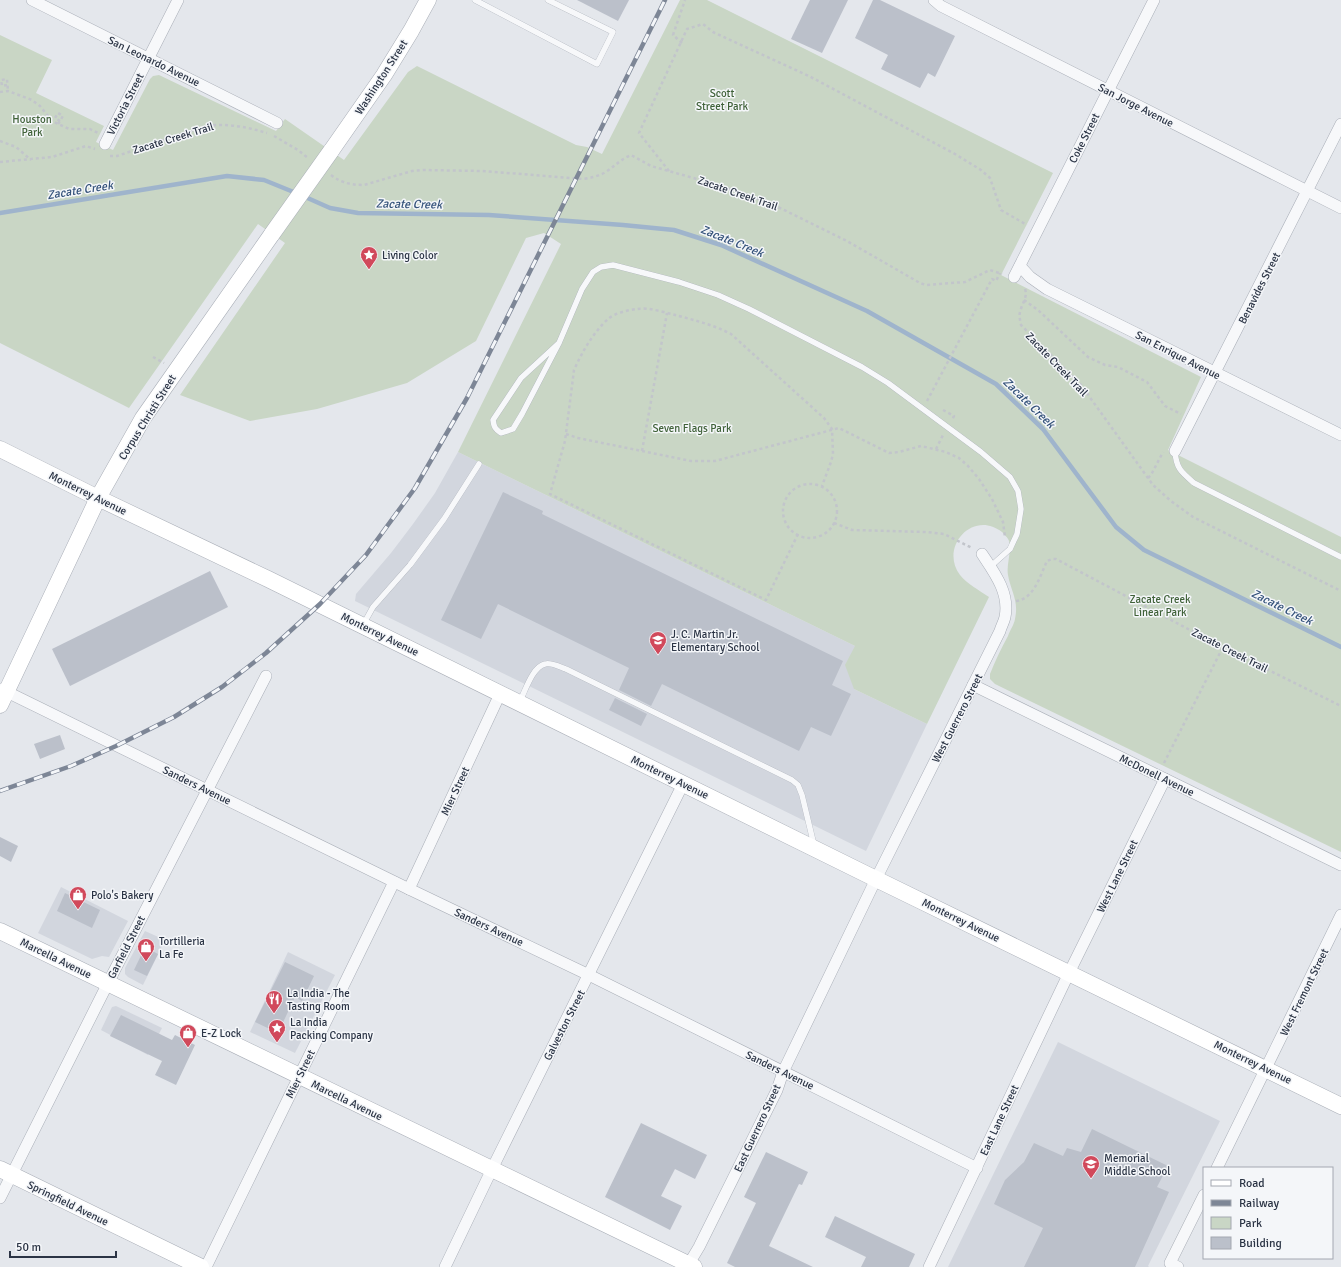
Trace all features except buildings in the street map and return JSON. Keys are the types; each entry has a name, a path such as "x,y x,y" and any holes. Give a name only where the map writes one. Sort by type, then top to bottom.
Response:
{"street":[{"name":"San Leonardo Avenue","path":"32,0 277,123"},
{"name":"Victoria Street","path":"100,144 148,58 178,0"},
{"name":"Washington Street","path":"331,151 384,75 428,0"},
{"name":"San Jorge Avenue","path":"934,0 941,6 1341,208"},
{"name":"Coke Street","path":"1014,279 1154,0"},
{"name":"Benavides Street","path":"1170,450 1215,374 1341,124"},
{"name":"Corpus Christi Street","path":"2,695 98,498 143,418 331,151"},
{"name":"San Enrique Avenue","path":"1020,266 1030,277 1047,289 1215,374 1341,435"},
{"name":"Monterrey Avenue","path":"0,449 98,498 363,625 815,849 1341,1106"},
{"name":"West Guerrero Street","path":"876,879 1000,632 1005,616 1006,602 999,580 982,554"},
{"name":"Garfield Street","path":"0,1198 6,1172 108,983 266,676"},
{"name":"McDonell Avenue","path":"973,684 1341,865"},
{"name":"Mier Street","path":"408,889 500,694"},
{"name":"Sanders Avenue","path":"2,695 208,790 408,889 589,975 977,1168"},
{"name":"West Lane Street","path":"1070,973 1165,779"},
{"name":"Galveston Street","path":"445,1267 683,784"},
{"name":"East Guerrero Street","path":"690,1266 773,1098 783,1072 876,879"},
{"name":"Mier Street","path":"206,1267 394,882"},
{"name":"West Fremont Street","path":"1217,1167 1341,915"},
{"name":"Marcella Avenue","path":"0,931 690,1266"},
{"name":"East Lane Street","path":"929,1267 1070,973"},
{"name":"Springfield Avenue","path":"6,1172 201,1267"},
{"path":"1174,1265 1203,1197"}],"lane":[{"path":"475,0 597,64 613,32 548,0"},
{"path":"559,343 521,378 496,413 493,420 496,430 502,433 513,429 559,343 582,289 593,272 601,267 613,265 679,282 718,295 833,352 888,383 981,452 1010,477 1018,491 1021,509 1017,534 1010,549 991,566"},
{"path":"1170,450 1176,464 1183,474 1194,483 1341,557"},
{"path":"363,625 373,607 410,565 444,519 479,464"},
{"path":"519,703 538,667 546,664 555,665 782,774 798,785 802,795 815,849"}],"path":[{"path":"682,43 673,35 685,0"},
{"path":"669,171 639,133 682,43 687,29 703,24 713,32 809,76 955,154 981,170 990,178 1001,210 1027,225"},
{"path":"8,85 8,91"},
{"path":"0,92 8,91 32,100 40,106 52,121 69,129 90,129 98,132 100,144 91,147 86,146 52,157 0,162"},
{"name":"Zacate Creek Trail","path":"108,155 117,156 206,126 220,124 251,128 269,134 289,144 310,160"},
{"path":"0,141 16,147 31,160"},
{"path":"91,147 93,142"},
{"path":"39,155 40,159"},
{"name":"Zacate Creek Trail","path":"327,173 338,181 357,185 364,185 412,171 423,170 483,171 583,179 604,173 624,158 631,155 651,166 749,195 780,208 847,242 920,284 926,285 965,282 990,270 1000,273"},
{"path":"926,401 992,279 996,281 1000,273 1014,279"},
{"name":"Zacate Creek Trail","path":"1014,279 1025,290 1026,295 1020,310 1019,318 1021,325 1081,385 1154,485 1171,501 1193,517 1341,591"},
{"path":"1024,300 1038,310 1088,357 1105,365 1118,367 1148,382 1164,406 1181,415"},
{"path":"798,534 766,600 550,494 566,434 574,370 589,342 609,319 620,312 638,308 667,313 716,326 731,334 824,418 832,429 832,462 822,486"},
{"path":"642,451 667,313"},
{"path":"153,357 164,362"},
{"path":"566,434 578,438 691,461 715,460 839,428 889,453 921,446 941,450 959,458 979,479 992,499 1003,522 1005,540"},
{"path":"1148,478 1152,475 1170,450"},
{"path":"812,484 822,486 832,494 836,503 837,511 834,523 820,536 811,537 798,534 790,527 785,519 784,510 786,500 791,492 799,487 812,484"},
{"path":"834,523 852,530 927,532 944,534 960,541"},
{"name":"Zacate Creek Trail","path":"1006,602 1022,600 1030,596 1047,561 1056,559 1223,647 1341,706"},
{"path":"1164,763 1223,647"}],"shaded area":[{"name":"J. C. Martin Jr. Elementary School","path":"458,452 855,646 854,689 927,724 866,851 355,601 356,594 391,553 435,493"},
{"path":"61,887 128,921 109,957 102,956 92,959 38,933"},
{"path":"145,931 165,940 143,985 128,977 125,974 125,968"},
{"path":"288,952 335,975 295,1053 250,1032"},
{"path":"116,1006 162,1028 148,1055 101,1030 112,1007"},
{"name":"Memorial Middle School","path":"1058,1042 1220,1121 1148,1266 1149,1267 948,1267"}],"green space":[{"name":"Zacate Creek Linear Park","path":"680,0 707,0 1053,173 1001,275 1201,377 1168,450 1341,537 1341,852 995,684 990,679 990,674 1014,623 1016,606 1008,575 1010,549 1009,541 1002,532 991,526 980,525 970,528 962,534 956,543 954,553 955,564 960,575 989,597 927,724 854,689 845,665 855,646 458,452 561,244 544,233 526,238 476,341 407,383 317,409 250,421 180,395 285,243 258,224 129,408 0,343 0,35 52,60 36,93 104,126 96,142 113,150 150,79 153,76 159,75 276,131 285,119 344,160 408,72 417,66 576,145 587,147 602,154"}],"waterway":[{"name":"Zacate Creek","path":"0,213 227,176 264,180 296,193"},
{"name":"Zacate Creek","path":"303,196 330,208 358,213 489,215 623,225 674,230 721,245 867,311 996,384 1043,429 1116,527 1144,550 1341,647"}],"railway":[{"path":"0,791 71,766 116,746 174,717 222,687 266,653 320,604 366,555 415,488 467,398 665,0"}],"place":[{"name":"Living Color","path":"369,270"},
{"name":"J. C. Martin Jr. Elementary School","path":"658,655"},
{"name":"Polo's Bakery","path":"78,910"},
{"name":"Tortilleria La Fe","path":"146,962"},
{"name":"La India - The Tasting Room","path":"274,1014"},
{"name":"La India Packing Company","path":"277,1043"},
{"name":"E-Z Lock","path":"188,1048"},
{"name":"Memorial Middle School","path":"1091,1179"}],"park label":[{"name":"Scott Street Park","path":"722,99"},
{"name":"Houston Park","path":"32,125"},
{"name":"Seven Flags Park","path":"692,428"}]}
